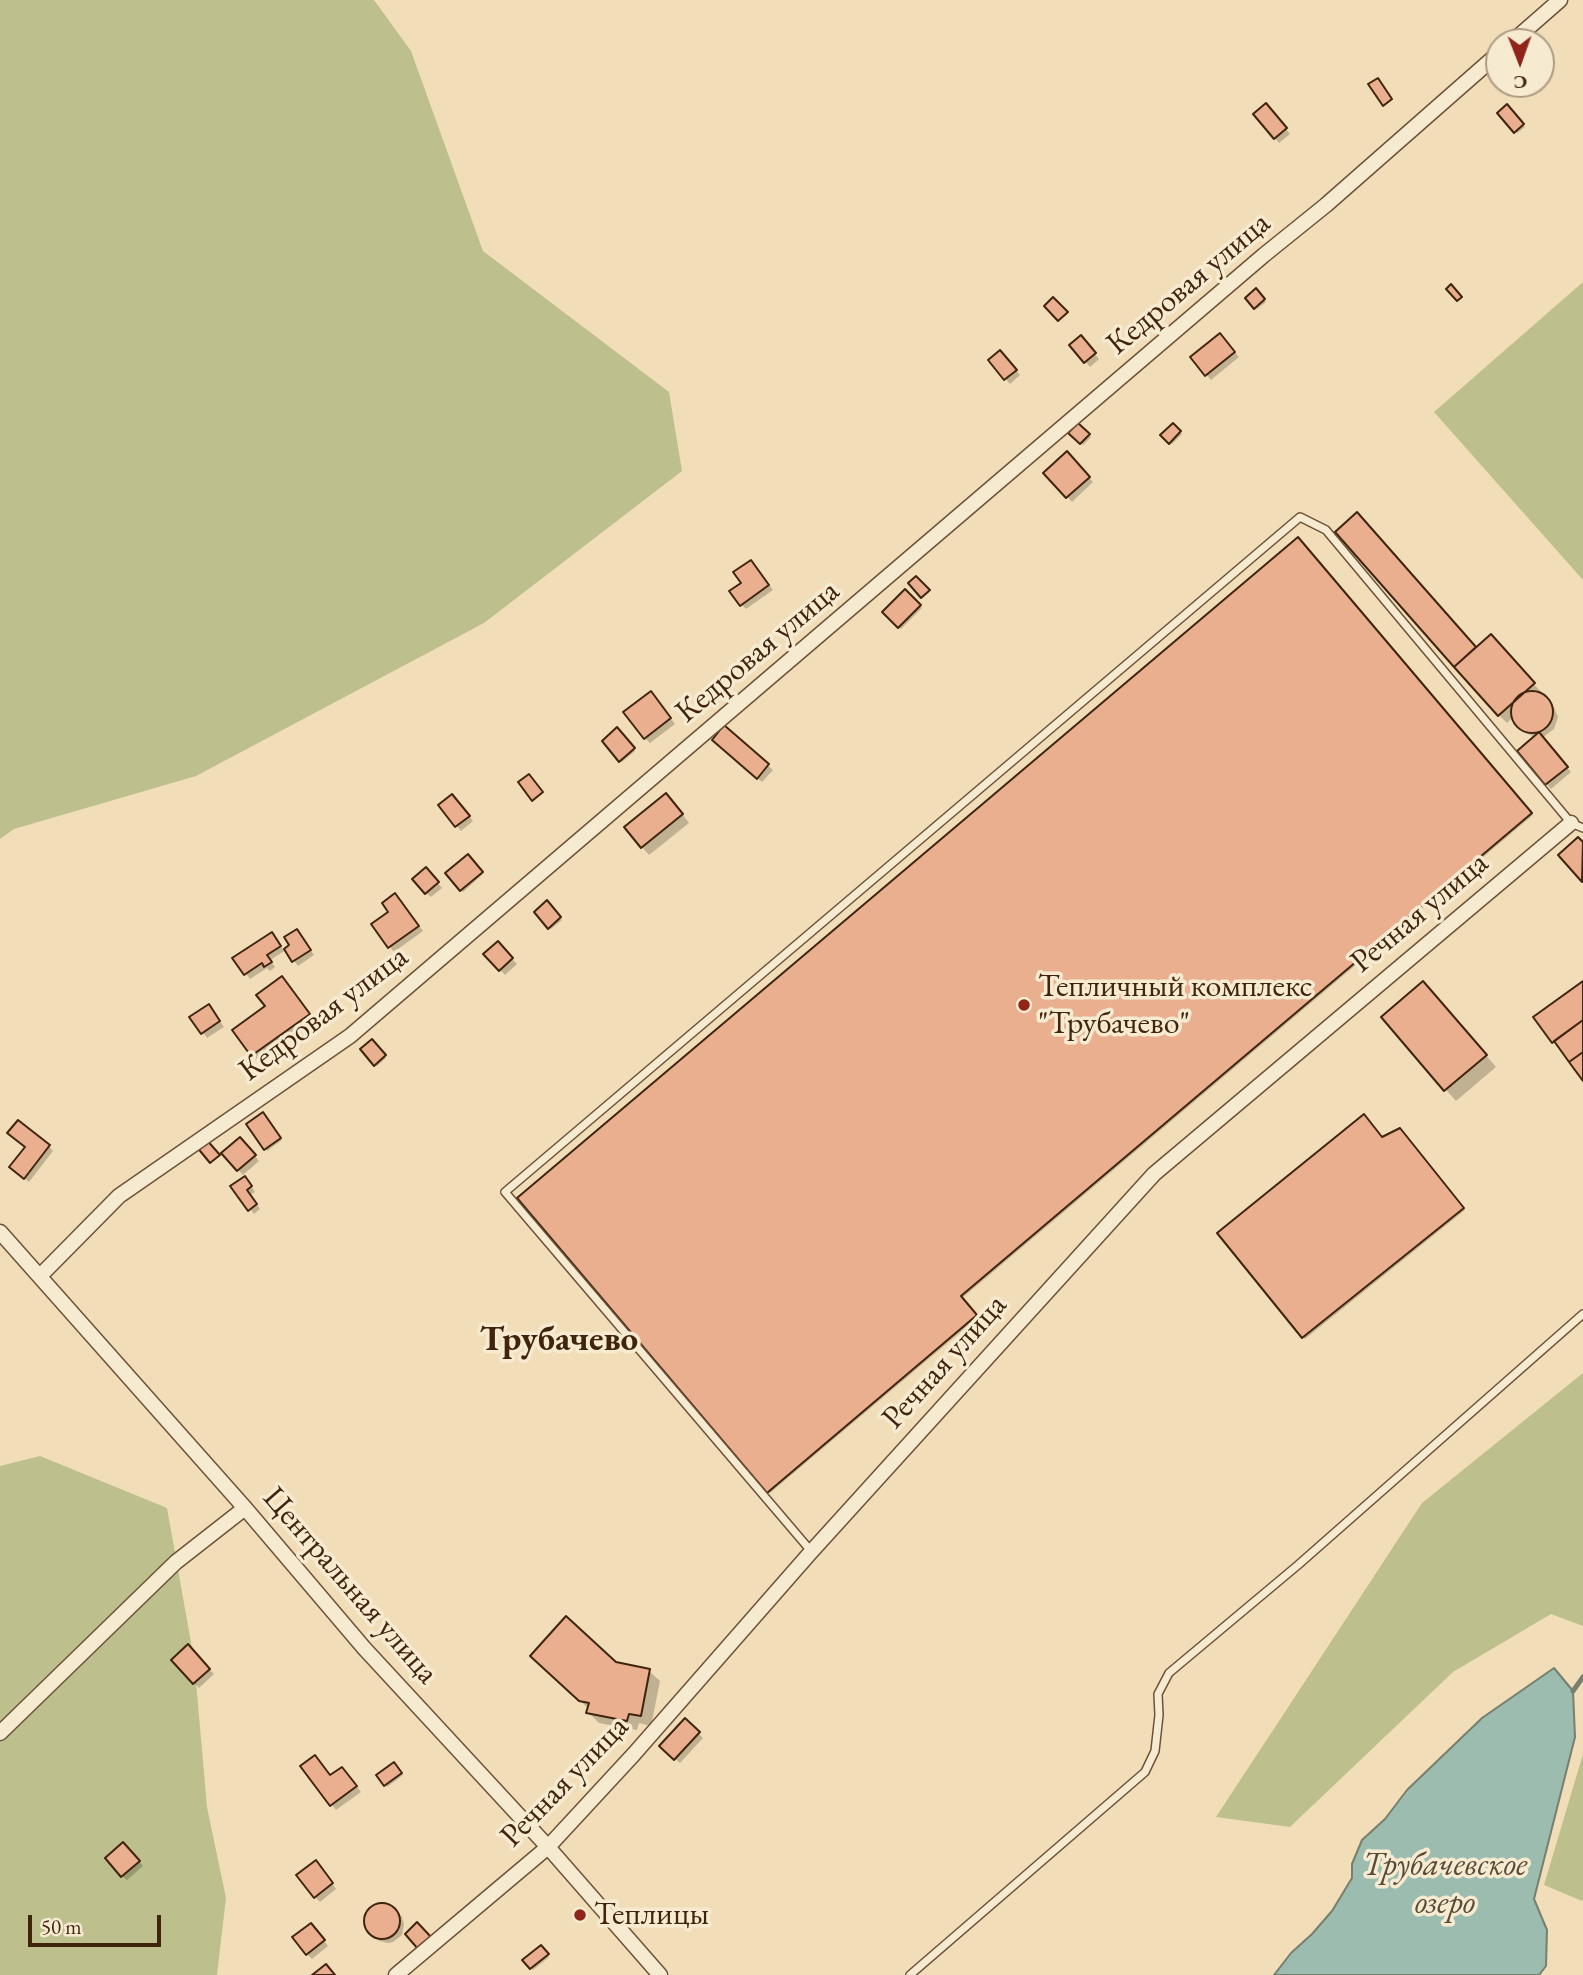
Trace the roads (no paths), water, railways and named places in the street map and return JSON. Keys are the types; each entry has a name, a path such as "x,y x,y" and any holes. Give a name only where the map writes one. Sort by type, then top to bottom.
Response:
{"street":[{"path":"1528,28 1560,0"},
{"name":"Кедровая улица","path":"40,1276 119,1196 350,1036 1326,205 1485,65"},
{"name":"Речная улица","path":"396,1975 548,1847 1153,1174 1577,825"},
{"name":"Центральная улица","path":"0,1233 245,1508 364,1648 548,1847 660,1975"},
{"path":"0,1733 176,1562 245,1508"}],"lane":[{"path":"811,1552 505,1192 1300,517 1326,530 1577,825"},
{"path":"910,1975 1145,1772 1155,1751 1159,1715 1158,1694 1169,1674 1298,1565 1583,1314"}],"water":[{"name":"Трубачевское озеро","path":"1554,1668 1573,1691 1575,1737 1534,1899 1547,1930 1546,1966 1539,1975 1274,1975 1291,1953 1332,1911 1352,1878 1352,1864 1362,1840 1385,1819 1407,1790 1482,1718"}],"waterway":[{"path":"1573,1691 1583,1677"}],"place":[{"name":"Тепличный комплекс \"Трубачево\"","path":"1024,1005"},
{"name":"Теплицы","path":"580,1915"}],"district":[{"name":"Трубачево","path":"559,1340"}]}
